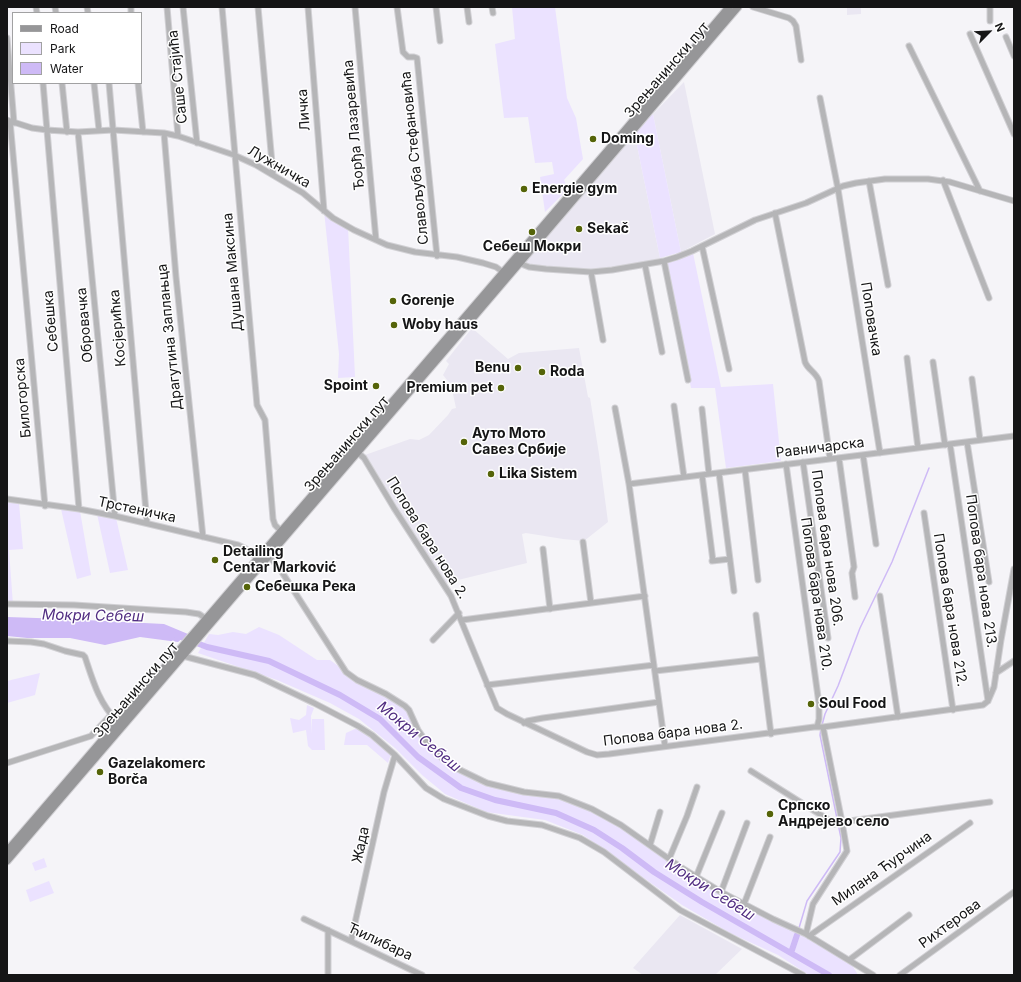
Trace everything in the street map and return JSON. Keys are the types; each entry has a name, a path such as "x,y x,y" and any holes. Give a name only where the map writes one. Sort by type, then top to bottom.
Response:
{"main road":[{"name":"Зрењанински пут","path":"7,851 117,721 268,556 503,272 729,7"},
{"name":"Зрењанински пут","path":"209,620 257,558 355,450 519,263 738,7"},
{"name":"Зрењанински пут","path":"7,861 183,656 188,645"}],"street":[{"path":"167,7 178,136"},
{"name":"Душана Максина","path":"222,7 257,405 265,420 273,519 276,526 281,531"},
{"path":"258,7 273,174"},
{"name":"Личка","path":"308,7 324,211"},
{"name":"Ђорђа Лазаревића","path":"355,7 376,240"},
{"name":"Славољуба Стефановића","path":"397,7 403,52 408,57 416,58 437,256"},
{"path":"436,7 440,41"},
{"path":"467,7 469,22"},
{"path":"753,7 789,18 793,21 796,26 801,60"},
{"path":"990,7 990,21"},
{"name":"Саше Стајића","path":"183,8 197,143"},
{"path":"970,34 1014,134"},
{"name":"Билогорска","path":"7,38 10,121 45,506"},
{"path":"1006,38 1014,56"},
{"path":"909,46 980,191"},
{"name":"Себешка","path":"43,84 80,510"},
{"path":"62,84 66,132"},
{"path":"94,84 99,130"},
{"name":"Косјерићка","path":"109,84 147,523"},
{"path":"138,84 143,132"},
{"name":"Поповачка","path":"820,98 838,189 880,453"},
{"name":"Лужничка","path":"10,121 32,128 66,132 113,130 164,133 178,136 234,155 256,165 303,193 324,211 348,227 376,240 401,249 437,256 457,257 490,265 503,272"},
{"name":"Обровачка","path":"78,132 115,516"},
{"name":"Драгутина Заплањца","path":"164,133 176,277 203,537"},
{"path":"519,263 529,267 591,272 664,261 682,256 755,220 813,200 852,183 885,179 943,180 1014,201"},
{"path":"943,180 989,298"},
{"path":"869,181 888,285"},
{"path":"775,213 806,365 817,376 820,389 830,459"},
{"path":"702,246 729,369"},
{"path":"664,261 688,380"},
{"path":"645,265 662,352"},
{"path":"591,272 603,340"},
{"path":"907,358 918,448"},
{"name":"Попова бара нова 213.","path":"933,362 948,444 988,701"},
{"path":"972,379 980,440"},
{"path":"674,406 684,477"},
{"path":"615,408 629,484 665,746"},
{"path":"702,409 709,474"},
{"name":"Равничарска","path":"629,484 1014,436"},
{"path":"967,442 989,582"},
{"name":"Попова бара нова 2.","path":"355,450 364,458 394,508 447,589 459,613 495,704 499,710 593,754 609,754 953,710 983,705 988,701"},
{"path":"863,455 876,544"},
{"path":"839,458 854,567 852,573 855,597"},
{"name":"Попова бара нова 206.","path":"803,462 828,638"},
{"name":"Попова бара нова 210.","path":"786,464 819,704 820,727 847,851 813,904 808,935"},
{"path":"745,470 758,580"},
{"path":"718,473 734,591"},
{"path":"702,475 712,561 730,559"},
{"name":"Трстеничка","path":"7,500 80,510 147,523 238,545 246,549 257,558"},
{"name":"Попова бара нова 212.","path":"924,513 953,710"},
{"path":"583,542 591,603"},
{"path":"543,549 550,609"},
{"path":"268,556 278,566 346,672 357,680 397,700 405,706 418,730 444,760 472,777 487,783 524,792 559,796 579,803 604,815 696,877 721,892 808,935 872,975"},
{"path":"988,701 994,687 1014,569"},
{"path":"462,620 645,596"},
{"path":"880,596 898,717"},
{"path":"7,604 74,605 178,612 199,614 209,620"},
{"path":"433,640 459,613"},
{"path":"756,615 771,734"},
{"name":"Зрењанински пут","path":"7,641 44,644 83,655 85,657 93,685 111,715 117,721"},
{"path":"183,656 255,675 310,700 366,730 394,755 420,783 433,793 488,816 507,821 542,825 580,838 604,852 680,910 803,975"},
{"path":"655,671 761,660"},
{"path":"996,673 1014,660"},
{"path":"488,685 654,664"},
{"path":"524,723 543,718 659,702"},
{"path":"7,763 91,736 111,715"},
{"name":"Жада","path":"351,941 384,792 394,755"},
{"path":"751,772 835,824 990,802"},
{"path":"669,859 697,787"},
{"path":"650,845 660,812"},
{"path":"696,877 722,813"},
{"path":"721,892 747,823"},
{"name":"Милана Ћурчина","path":"808,935 970,823"},
{"path":"744,904 770,837"},
{"name":"Рихтерова","path":"900,975 1014,892"},
{"path":"849,960 909,915"},
{"name":"Ћилибара","path":"304,919 422,975"},
{"path":"328,930 328,975"}],"shaded area":[{"path":"847,7 861,7 861,14 847,15"},
{"path":"684,82 715,234 681,252 653,114"},
{"path":"634,131 660,258 621,267 592,270 529,265 524,261"},
{"path":"472,328 508,359 519,353 579,348 588,397 590,398 608,522 584,541 526,533 522,534 527,563 446,583 393,503 365,455 410,439 419,440 429,435 452,409 456,408 451,385 443,375 449,364 446,361"},
{"path":"680,915 742,949 715,975 643,975 633,968"}],"green space":[{"path":"512,7 555,7 567,98 576,118 583,159 564,180 568,189 545,212 540,177 554,174 552,162 535,163 528,117 504,118 495,44 515,39"},
{"path":"653,114 681,252 660,258 634,131"},
{"path":"324,211 348,227 355,377 338,378 339,354"},
{"path":"693,253 721,387 773,384 781,461 726,468 715,388 691,388 666,262"},
{"path":"7,501 19,503 23,549 9,550 13,605 7,605"},
{"path":"61,509 80,511 91,575 77,579"},
{"path":"97,514 116,518 128,570 110,573"},
{"path":"259,627 279,635 317,660 330,660 357,680 405,706 414,723 444,760 487,783 559,796 592,809 721,892 806,934 849,960 858,975 809,975 778,955 730,933 682,905 583,835 545,820 486,812 445,794 422,775 395,748 359,719 330,703 277,680 198,653 209,634 218,635 233,632 246,634"},
{"path":"40,673 35,695 7,703 7,681"},
{"path":"307,705 314,708 311,716 312,734 312,719 324,719 325,750 312,750 308,746 306,730 293,733 290,718 299,720 306,715"},
{"path":"357,728 367,734 391,754 388,763 367,745 344,745 346,733"},
{"path":"44,858 47,867 35,871 32,863"},
{"path":"49,881 54,893 30,902 26,890"}],"water":[{"path":"7,617 164,624 188,634 178,642 140,637 105,645 70,638 27,638 7,636"}],"waterway":[{"path":"822,725 825,714 838,686 860,628 892,562 929,468"},
{"name":"Мокри Себеш","path":"176,635 207,647 269,661 340,695 380,719 418,757 461,788 495,800 556,813 594,830 622,848 654,872 702,902 829,975"},
{"path":"799,928 807,901 840,852 841,838 820,735 821,728"},
{"path":"791,953 797,935"}],"place":[{"name":"Doming","path":"593,139"},
{"name":"Energie gym","path":"524,189"},
{"name":"Sekač","path":"579,229"},
{"name":"Себеш Мокри","path":"532,232"},
{"name":"Gorenje","path":"393,301"},
{"name":"Woby haus","path":"394,325"},
{"name":"Benu","path":"518,368"},
{"name":"Roda","path":"542,372"},
{"name":"Spoint","path":"376,386"},
{"name":"Premium pet","path":"501,388"},
{"name":"Ауто Мото Савез Србије","path":"464,442"},
{"name":"Lika Sistem","path":"491,474"},
{"name":"Detailing Centar Marković","path":"215,560"},
{"name":"Себешка Река","path":"247,587"},
{"name":"Soul Food","path":"811,704"},
{"name":"Gazelakomerc Borča","path":"100,772"},
{"name":"Српско Андрејево село","path":"770,814"}]}
